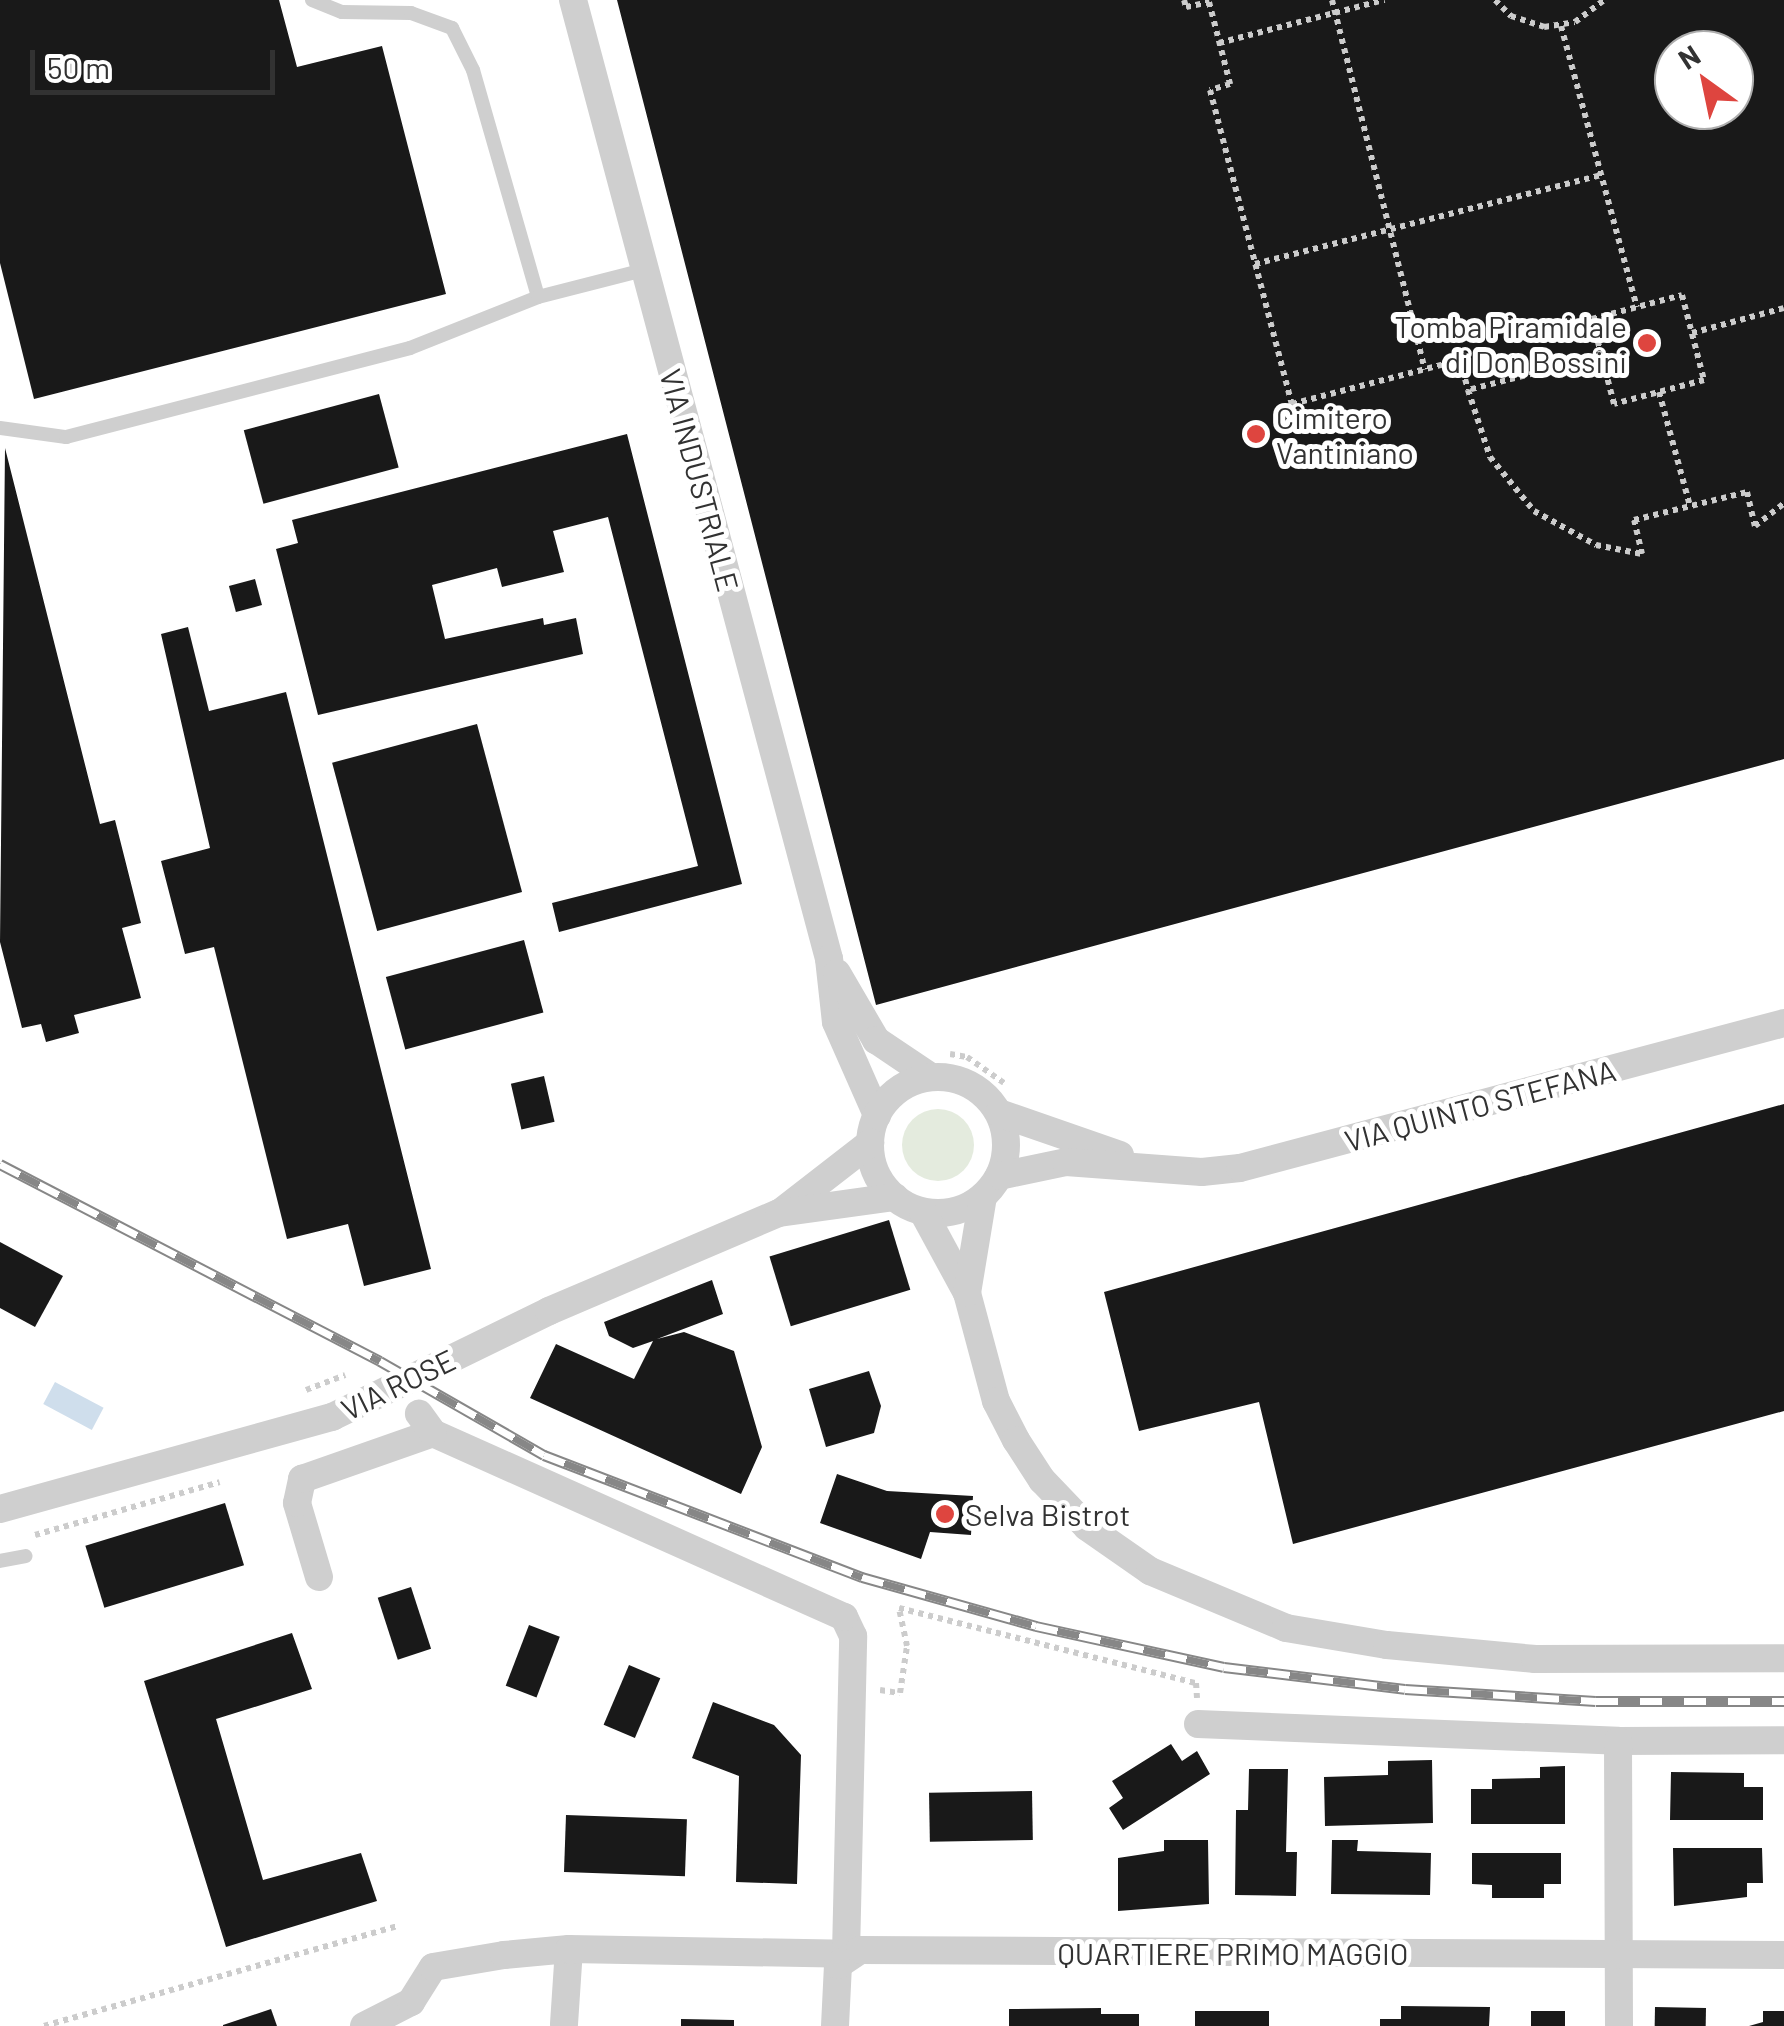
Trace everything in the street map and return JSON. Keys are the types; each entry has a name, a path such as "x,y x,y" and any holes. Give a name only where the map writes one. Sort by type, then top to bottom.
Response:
{"street":[{"name":"VIA INDUSTRIALE","path":"573,0 828,959 836,1022 877,1115"},
{"name":"VIA INDUSTRIALE","path":"828,959 876,1040 931,1077"},
{"name":"VIA QUINTO STEFANA","path":"991,1186 1066,1162 1174,1171 1274,1160 1784,1023"},
{"path":"967,1293 991,1186 1006,1144 999,1113 970,1084 931,1077 890,1096 877,1115 870,1143 876,1173 894,1197 924,1212 955,1210 991,1186"},
{"name":"VIA QUINTO STEFANA","path":"999,1113 1174,1171"},
{"name":"VIA ROSE","path":"0,1509 332,1417 549,1311 780,1213 870,1143"},
{"name":"VIA ROSE","path":"780,1213 894,1197"},
{"path":"924,1212 967,1293 996,1401 1042,1480 1118,1549 1214,1602 1286,1628 1387,1645 1536,1658 1784,1658"},
{"path":"319,1577 295,1493 302,1479 426,1424 834,1609 853,1636 846,1954 838,1965 835,2026"},
{"path":"1198,1724 1618,1742 1784,1740"},
{"path":"1618,1742 1619,2026"},
{"path":"564,2024 569,1949"},
{"name":"QUARTIERE PRIMO MAGGIO","path":"364,2026 411,2002 433,1967 569,1949 846,1954 1784,1955"}],"lane":[{"path":"312,0 342,12 411,13 452,28 473,70 538,297"},
{"path":"0,428 66,437 410,348 538,297 644,270"},
{"path":"0,1561 26,1556"}],"path":[{"path":"1184,0 1186,7 1209,2 1220,43 1230,84 1210,90 1292,404 1460,360 1480,436 1502,477 1534,512 1574,537 1642,554 1634,520 1747,492 1755,526 1784,503"},
{"path":"1332,0 1425,369"},
{"path":"1220,43 1384,0"},
{"path":"1495,0 1527,23 1561,26 1604,0"},
{"path":"1561,26 1637,307"},
{"path":"1255,264 1601,175"},
{"path":"1682,296 1704,380 1614,404 1592,319 1637,307 1682,296"},
{"path":"1692,333 1784,308"},
{"path":"1468,390 1602,356"},
{"path":"1659,392 1690,506"},
{"path":"19,1539 234,1476"},
{"path":"852,1686 900,1693 907,1646 899,1608 1196,1683 1198,1724"},
{"path":"44,2026 398,1926"}],"shaded area":[{"path":"938,1109 963,1120 974,1145 963,1170 938,1181 913,1170 902,1145 913,1120"}],"water":[{"path":"55,1382 104,1408 92,1430 43,1404"}],"building":[{"path":"0,0 279,0 297,67 382,46 446,294 34,399 0,263"},
{"name":"Cimitero Vantiniano","path":"617,0 1784,0 1784,759 876,1005"},
{"path":"379,394 399,467 263,504 244,430"},
{"path":"627,434 742,884 559,932 552,903 698,866 608,517 553,531 564,572 502,587 497,568 432,585 445,639 543,618 544,625 576,618 583,654 318,715 276,549 298,543 292,520"},
{"path":"5,448 100,824 115,820 141,923 122,928 141,998 74,1015 79,1033 46,1042 41,1024 22,1028 0,942"},
{"path":"255,579 262,605 236,612 229,586"},
{"path":"188,627 209,711 286,692 431,1269 364,1286 348,1224 287,1239 214,947 185,954 161,861 210,848 161,634"},
{"path":"477,724 522,892 377,931 332,763"},
{"path":"524,940 543,1012 405,1049 386,977"},
{"path":"544,1076 555,1122 521,1129 511,1084"},
{"path":"1784,1104 1784,1411 1293,1544 1259,1402 1139,1431 1104,1292"},
{"path":"889,1220 910,1290 791,1326 769,1257"},
{"path":"0,1242 63,1276 35,1327 0,1308"},
{"path":"712,1280 723,1314 657,1339 684,1332 734,1351 762,1447 741,1494 530,1398 556,1344 634,1379 653,1341 633,1348 609,1336 604,1322"},
{"path":"869,1371 881,1406 874,1433 826,1447 809,1389"},
{"path":"837,1474 887,1491 973,1496 971,1535 930,1532 921,1559 820,1523"},
{"path":"225,1503 244,1565 104,1608 85,1546"},
{"path":"411,1587 431,1649 398,1660 378,1598"},
{"path":"529,1625 560,1637 537,1698 506,1686"},
{"path":"292,1633 312,1689 216,1719 263,1880 361,1853 377,1901 226,1947 144,1681"},
{"path":"629,1665 660,1678 635,1738 604,1725"},
{"path":"713,1702 774,1725 801,1755 797,1884 736,1882 739,1776 692,1758"},
{"path":"1171,1744 1182,1761 1197,1751 1210,1774 1123,1830 1109,1808 1123,1798 1112,1781"},
{"path":"1432,1760 1433,1823 1325,1826 1324,1777 1388,1775 1388,1761"},
{"path":"1565,1766 1565,1824 1471,1824 1471,1789 1492,1789 1492,1779 1540,1778 1540,1767"},
{"path":"1249,1769 1288,1769 1286,1852 1297,1852 1296,1896 1235,1895 1236,1810 1248,1810"},
{"path":"1671,1772 1744,1773 1744,1787 1763,1787 1763,1820 1670,1820"},
{"path":"1032,1791 1033,1840 930,1842 929,1793"},
{"path":"566,1815 687,1819 685,1876 564,1872"},
{"path":"1164,1840 1208,1840 1209,1904 1118,1911 1118,1858 1164,1851"},
{"path":"1332,1840 1358,1840 1357,1851 1431,1853 1430,1895 1331,1894"},
{"path":"1673,1848 1762,1848 1763,1883 1747,1883 1747,1897 1674,1906"},
{"path":"1472,1853 1561,1853 1561,1884 1544,1884 1544,1898 1492,1898 1492,1885 1472,1884"},
{"path":"1401,2006 1490,2007 1489,2026 1380,2026 1380,2019 1401,2019"},
{"path":"1655,2007 1706,2008 1706,2026 1655,2026"},
{"path":"1101,2008 1101,2014 1139,2014 1139,2026 1009,2026 1009,2009"},
{"path":"271,2009 277,2026 223,2026 223,2025"},
{"path":"1195,2011 1269,2011 1269,2026 1195,2026"},
{"path":"1531,2011 1565,2011 1565,2026 1531,2026"},
{"path":"1763,2011 1784,2011 1784,2026 1749,2026 1763,2022"},
{"path":"681,2019 734,2020 734,2026 681,2026"}],"railway":[{"path":"0,1164 380,1361 544,1455 862,1577 1036,1626 1224,1667 1405,1689 1596,1701 1784,1701"}],"place":[{"name":"Tomba Piramidale di Don Bossini","path":"1647,343"},
{"name":"Cimitero Vantiniano","path":"1256,434"},
{"name":"Selva Bistrot","path":"945,1514"}]}
